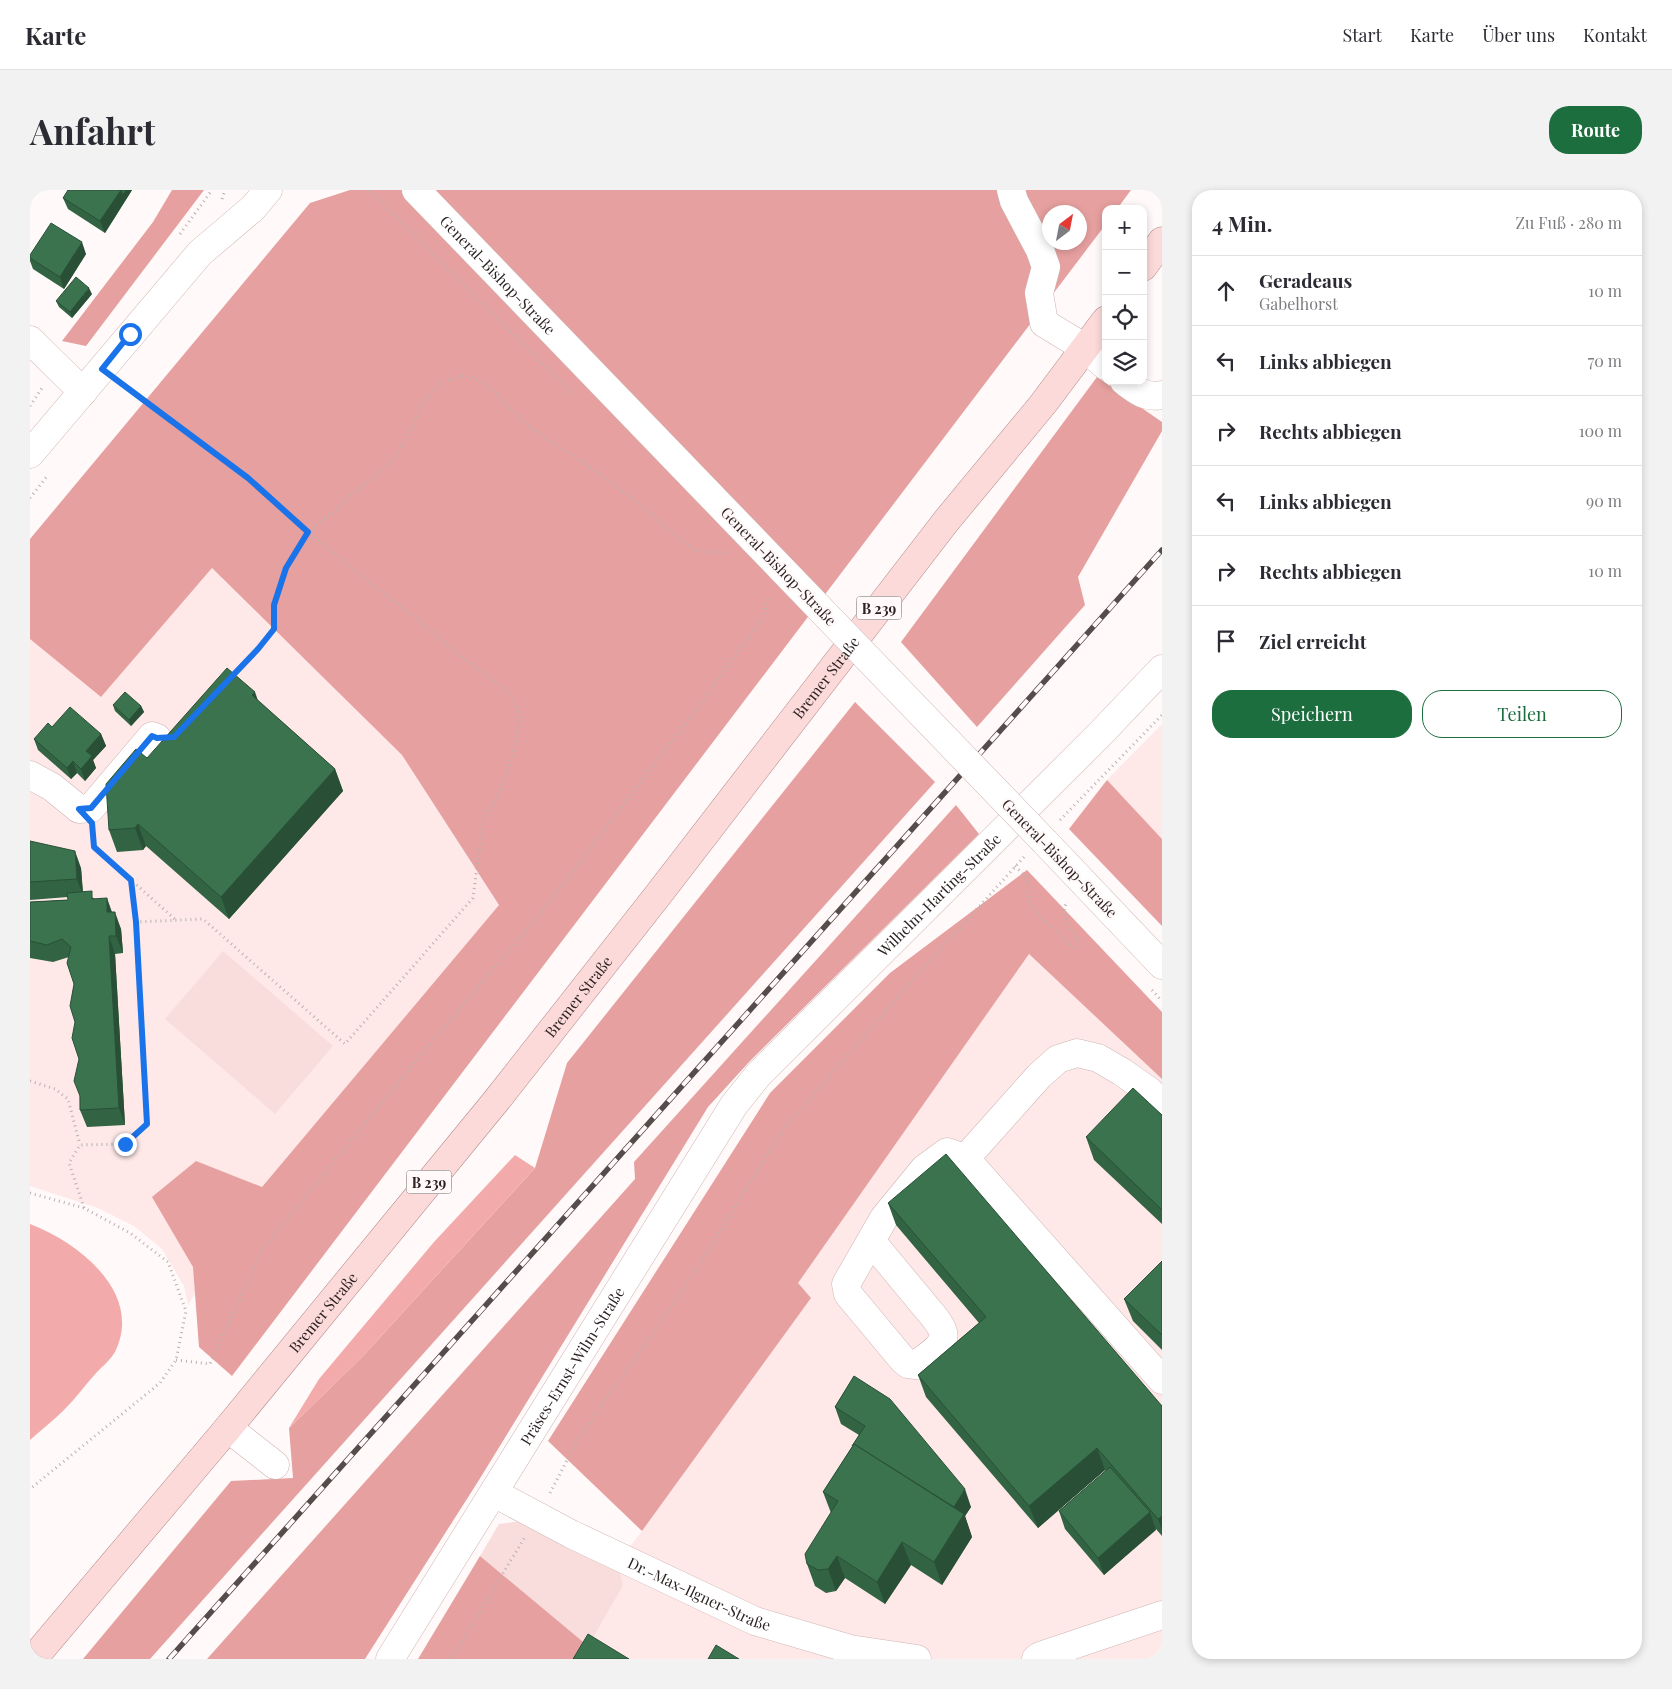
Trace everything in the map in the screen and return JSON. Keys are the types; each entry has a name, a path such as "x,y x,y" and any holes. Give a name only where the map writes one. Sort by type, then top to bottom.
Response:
{"main road":[{"path":"1147,262 1162,241"},
{"name":"Bremer Straße","path":"33,1659 228,1428 502,1093 664,888 947,520 1044,404 1102,325"}],"street":[{"path":"200,253 214,229 244,190"},
{"path":"35,438 82,392 200,253 253,208 268,190"},
{"name":"General-Bishop-Straße","path":"416,190 1162,965"},
{"path":"1011,190 1014,201 1040,250 1046,267 1040,293 1044,323 1085,348 1102,363"},
{"path":"30,340 82,392"},
{"path":"1129,385 1150,397 1162,395"},
{"name":"Wilhelm-Harting-Straße","path":"758,1075 1162,670"},
{"path":"30,775 52,788 79,809 91,808 152,736 157,738"},
{"path":"965,1159 1039,1076 1058,1059 1077,1053 1098,1058 1122,1072 1149,1091 1162,1104"},
{"name":"Präses-Ernst-Wilm-Straße","path":"390,1659 734,1105 758,1075"},
{"path":"870,1241 884,1218 924,1169 947,1152 965,1159 1162,1380"},
{"path":"228,1428 275,1465"},
{"name":"Dr.-Max-Ilgner-Straße","path":"494,1493 571,1534 755,1621 850,1649 917,1659"},
{"path":"1036,1659 1040,1656 1162,1615"}],"path":[{"path":"369,190 572,394"},
{"path":"102,369 248,478 308,532 512,696 520,719 513,754 502,788 482,821 473,898 345,1044 203,920 136,922"},
{"path":"226,683 274,629 274,605 286,568 308,532 393,460 409,434 421,406 441,382 466,376 485,383 528,426 612,482 696,551 732,554 725,547"},
{"path":"176,1360 210,1364 262,1250 536,919 703,701 762,617 769,592"},
{"path":"79,809 92,823 94,847 178,922"},
{"path":"1015,866 1026,877 1030,904 1040,917 1073,946 1078,948 1079,943 1072,934 1064,909 1069,899"},
{"path":"80,1145 125,1144 147,1124 136,922 131,880"},
{"path":"451,1659 538,1516 577,1441 695,1272 783,1130 910,983"},
{"path":"30,1080 55,1089 68,1100 80,1145 69,1163 84,1208"},
{"path":"30,1192 84,1208 130,1232 168,1262 186,1311 176,1360 160,1384 30,1489"}],"shaded area":[{"path":"172,190 204,190 86,346 62,341 153,222"},
{"path":"350,190 1131,190 1120,205 1102,205 1102,229 1087,249 1087,205 1042,205 1042,250 1086,250 232,1376 199,1347 193,1267 152,1197 196,1161 262,1187 499,905 402,755 212,568 101,697 30,639 30,539 310,203"},
{"path":"1097,377 1102,380 1102,385 1109,385 1162,422 1162,431 1078,577 1085,605 977,727 901,642"},
{"path":"212,568 402,755 499,905 262,1187 188,1305 184,1286 162,1249 134,1226 98,1208 30,1186 30,639 101,697"},
{"path":"855,702 935,782 150,1659 83,1659 231,1481 293,1478 289,1428 362,1357 535,1168 567,1063"},
{"path":"1162,724 1162,839 1107,780"},
{"path":"1107,780 1162,839 1162,926 1069,829"},
{"path":"956,805 979,834 750,1061 708,1107 479,1480 365,1659 207,1659 635,1179 634,1162"},
{"path":"1027,870 1162,1012 1162,1079 1029,954 798,1283 811,1298 642,1531 548,1441 770,1093 890,973"},
{"path":"223,951 333,1046 275,1114 165,1019"},
{"path":"1029,954 1162,1079 1162,1659 580,1659 623,1586 618,1562 811,1298 797,1283"},
{"path":"515,1155 535,1168 362,1357 289,1428 319,1379 434,1242"},
{"path":"30,1224 68,1243 86,1257 101,1273 114,1290 121,1310 122,1330 115,1352 111,1357 73,1401 30,1440"},
{"path":"520,1521 618,1562 623,1586 588,1646 480,1556 499,1524"},
{"path":"480,1556 588,1646 580,1659 418,1659"}],"building":[{"path":"68,190 121,190 100,221 63,198"},
{"path":"51,223 82,242 60,277 30,258 30,255"},
{"path":"76,277 89,288 70,312 56,301"},
{"path":"227,668 255,692 252,695 335,769 221,897 138,824 135,828 109,830 106,784 136,749 147,758"},
{"path":"125,692 141,706 129,720 113,705"},
{"path":"70,707 101,734 86,751 92,756 81,769 73,761 67,768 34,739 48,723 52,727"},
{"path":"30,841 75,851 77,879 30,882"},
{"path":"92,891 92,899 107,898 107,912 115,912 116,936 109,936 119,1108 80,1110 80,1096 74,1081 79,1059 72,1038 75,1022 70,1006 74,984 67,963 71,947 62,939 47,945 30,941 30,902 68,900 67,893"},
{"path":"1133,1088 1162,1115 1162,1210 1086,1137"},
{"path":"946,1154 1162,1406 1162,1516 1158,1519 1097,1448 1029,1506 918,1375 986,1317 888,1203"},
{"path":"1162,1261 1162,1335 1124,1299"},
{"path":"854,1376 890,1399 965,1489 954,1507 854,1444 852,1446 865,1426 835,1407"},
{"path":"854,1444 964,1514 934,1562 902,1542 877,1582 837,1556 828,1569 818,1570 807,1564 805,1554 838,1501 823,1492"},
{"path":"1110,1467 1150,1512 1098,1558 1059,1511"},
{"path":"588,1634 629,1659 573,1659"},
{"path":"716,1645 739,1659 708,1659"}],"railway":[{"path":"169,1659 1162,550"}],"route":[{"path":"125,1144 147,1124 136,922 131,880 94,847 92,823 79,809 91,808 152,736 157,738 174,737 258,649 274,629 274,605 286,568 308,532 248,478 102,369 130,334"}]}
